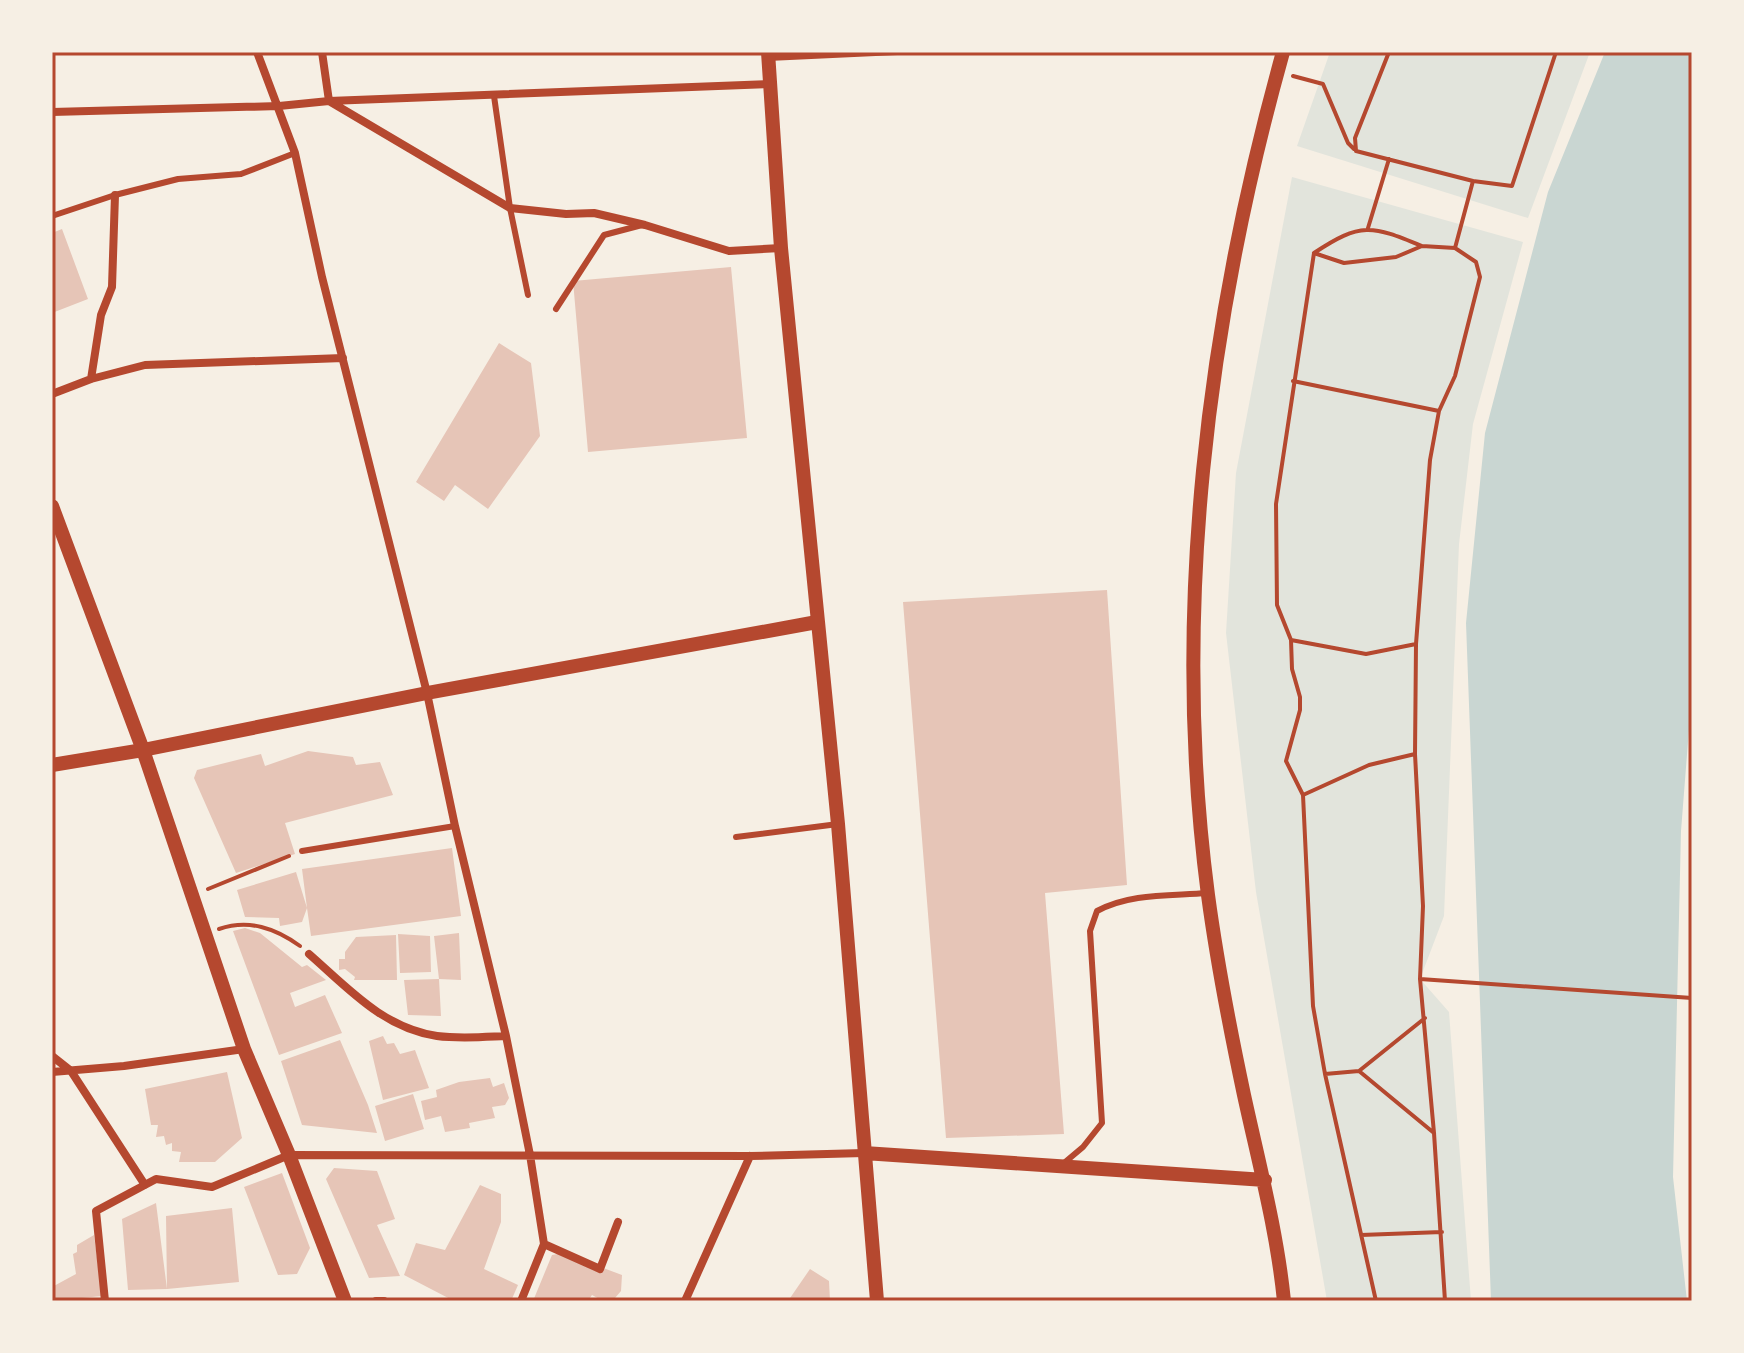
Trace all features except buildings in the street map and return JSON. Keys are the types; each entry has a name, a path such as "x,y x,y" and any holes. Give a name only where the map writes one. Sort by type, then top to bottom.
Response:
{"street":[{"path":"257,52 295,153 322,277 427,693 455,826 506,1036 544,1244 521,1301"},
{"path":"322,52 329,101"},
{"path":"1283,52 1235,253 1206,437 1195,600 1195,747 1198,810 1216,953 1265,1180 1284,1301"},
{"path":"768,55 781,248 838,824 877,1301"},
{"path":"52,112 279,106 329,101 770,84"},
{"path":"329,101 510,208 566,214 594,213 729,251 781,248"},
{"path":"91,379 101,315 112,287 115,195"},
{"path":"52,394 91,379 145,365 343,358"},
{"path":"52,506 143,750 244,1049 345,1301"},
{"path":"53,764 143,750 427,693 817,622"},
{"path":"309,954 365,1004 386,1019 412,1030 437,1036 506,1036"},
{"path":"52,1072 244,1049"},
{"path":"52,1056 71,1071 145,1185"},
{"path":"105,1301 96,1211 156,1179 212,1187 289,1155 750,1156 864,1153 1265,1180"},
{"path":"685,1301 750,1156"},
{"path":"544,1244 600,1269 618,1222"},
{"path":"376,1301 384,1301"}],"lane":[{"path":"768,55 897,52"},
{"path":"494,96 510,208 528,295"},
{"path":"52,216 178,179 241,174 295,153"},
{"path":"556,309 604,235 645,225"},
{"path":"736,837 838,824"},
{"path":"302,851 455,826"},
{"path":"1061,1165 1083,1147 1102,1123 1090,931 1097,911 1130,899 1208,892"}],"path":[{"path":"1356,151 1355,138 1389,52"},
{"path":"1278,72 1323,84 1348,143 1356,151 1473,181 1512,186 1556,52"},
{"path":"1368,228 1389,159"},
{"path":"1455,248 1473,181"},
{"path":"1376,1301 1325,1074 1313,1006 1303,795 1286,761 1300,710 1300,697 1292,669 1291,640 1277,605 1276,504 1314,253 1345,233 1368,228 1395,234 1422,246 1455,248 1476,262 1480,277 1455,376 1439,411 1430,460 1416,644 1415,754 1423,906 1420,979 1445,1301"},
{"path":"1314,253 1344,263 1396,257 1422,246"},
{"path":"1293,381 1439,411"},
{"path":"1291,640 1366,654 1416,644"},
{"path":"1303,795 1369,765 1415,754"},
{"path":"192,896 302,851"},
{"path":"205,934 236,924 267,927 286,936 309,954"},
{"path":"1420,979 1692,998"},
{"path":"1325,1074 1359,1071 1425,1018"},
{"path":"1359,1071 1434,1133"},
{"path":"1361,1235 1442,1232"}],"shaded area":[{"path":"1330,52 1590,52 1528,218 1297,146"},
{"path":"1605,52 1692,52 1692,691 1681,831 1673,1177 1687,1301 1491,1301 1466,623 1485,433 1548,192"},
{"path":"1292,177 1523,242 1473,424 1459,544 1444,916 1420,979 1449,1012 1471,1301 1327,1301 1256,892 1226,633 1236,473"}]}
